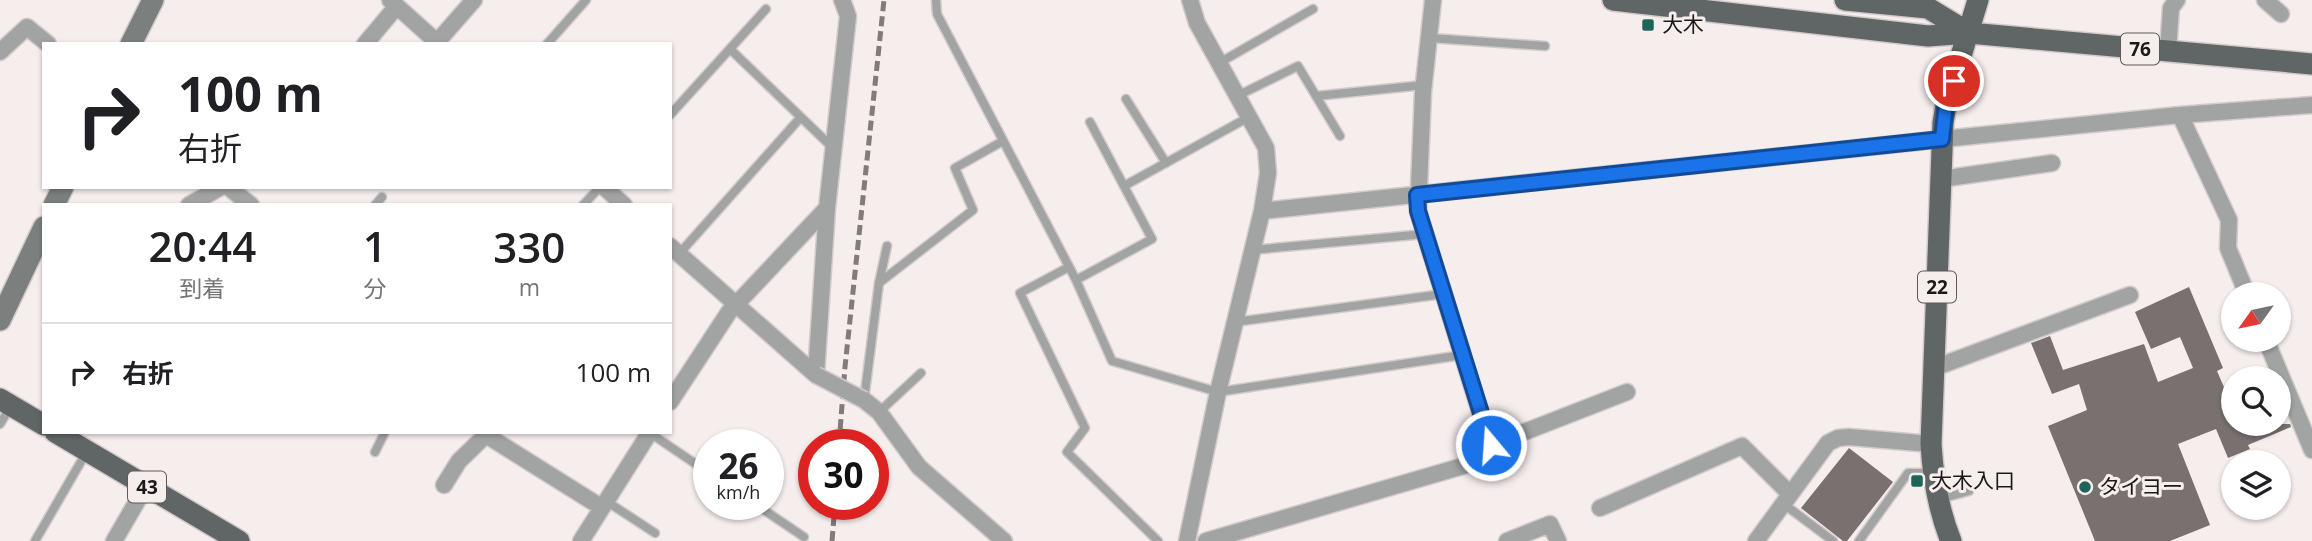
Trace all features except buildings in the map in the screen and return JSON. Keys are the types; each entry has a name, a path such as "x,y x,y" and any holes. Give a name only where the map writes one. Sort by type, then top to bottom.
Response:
{"main road":[{"path":"1613,0 1928,36 1969,33"},
{"path":"1845,0 1928,8 1969,33"},
{"path":"1969,33 1978,0"},
{"name":"76","path":"1969,33 2312,64"},
{"name":"22","path":"1951,541 1937,500 1931,444 1942,139 1946,104 1969,33"},
{"path":"4,410 42,424"},
{"name":"43","path":"58,434 239,541"}],"street":[{"path":"132,42 153,0"},
{"path":"439,42 474,0"},
{"path":"816,375 827,208 848,16 842,0"},
{"path":"1187,541 1218,392 1262,211 1268,173 1266,148 1197,23 1190,0"},
{"path":"1206,541 1494,457 1418,211 1424,85 1433,0"},
{"path":"2168,51 2171,8 2177,0"},
{"path":"2266,0 2281,14"},
{"path":"366,42 393,3 437,42"},
{"path":"0,52 27,27 46,42"},
{"path":"1262,211 1942,139 2180,115 2312,105"},
{"path":"2180,115 2229,220 2228,248 2242,282"},
{"path":"1941,179 2052,163"},
{"path":"193,203 217,189"},
{"path":"231,189 248,203"},
{"path":"604,189 622,203"},
{"path":"672,399 729,312 827,208"},
{"path":"0,320 42,231"},
{"path":"675,250 816,375 864,400 879,412 919,467 1004,541"},
{"path":"1934,368 2130,295"},
{"path":"2271,352 2312,450"},
{"path":"1491,445 1627,392"},
{"path":"444,485 458,461 488,434 603,504"},
{"path":"580,541 649,434"},
{"path":"1756,541 1790,501 1828,443 1838,438 1931,444"},
{"path":"1600,508 1742,446 1790,501"},
{"path":"114,541 146,486"},
{"path":"1507,541 1550,524 1558,541"}],"lane":[{"path":"549,42 586,0"},
{"path":"936,0 937,14 1076,280 1112,361 1218,392 1462,355"},
{"path":"672,113 766,9"},
{"path":"1219,64 1313,9"},
{"path":"1430,38 1545,46"},
{"path":"730,49 833,148"},
{"path":"1237,96 1298,66 1340,135"},
{"path":"1316,96 1424,85"},
{"path":"1126,99 1166,163"},
{"path":"675,250 801,117"},
{"path":"1124,186 1249,117"},
{"path":"1076,280 1152,239 1090,122"},
{"path":"879,282 973,210 955,168 1003,141"},
{"path":"585,203 600,189"},
{"path":"377,203 382,197"},
{"path":"1252,250 1425,234"},
{"path":"864,400 879,282 887,246"},
{"path":"1069,267 1020,293 1084,428 1067,452 1157,541"},
{"path":"1235,322 1443,294"},
{"path":"879,412 921,373"},
{"path":"376,452 384,434"},
{"path":"651,434 693,462"},
{"path":"35,541 87,451"},
{"path":"1859,541 1908,473 1933,473"},
{"path":"1937,500 1969,491"},
{"path":"1790,501 1833,541"},
{"path":"603,504 654,533"},
{"path":"779,520 804,537"}],"railway":[{"path":"840,429 884,0"},
{"path":"832,541 834,520"}],"place":[{"name":"大木","path":"1648,25"},
{"name":"大木入口","path":"1917,481"},
{"name":"タイヨー","path":"2085,487"}],"route":[{"path":"1491,445 1418,211 1417,195 1942,139 1946,104 1954,81"}]}
